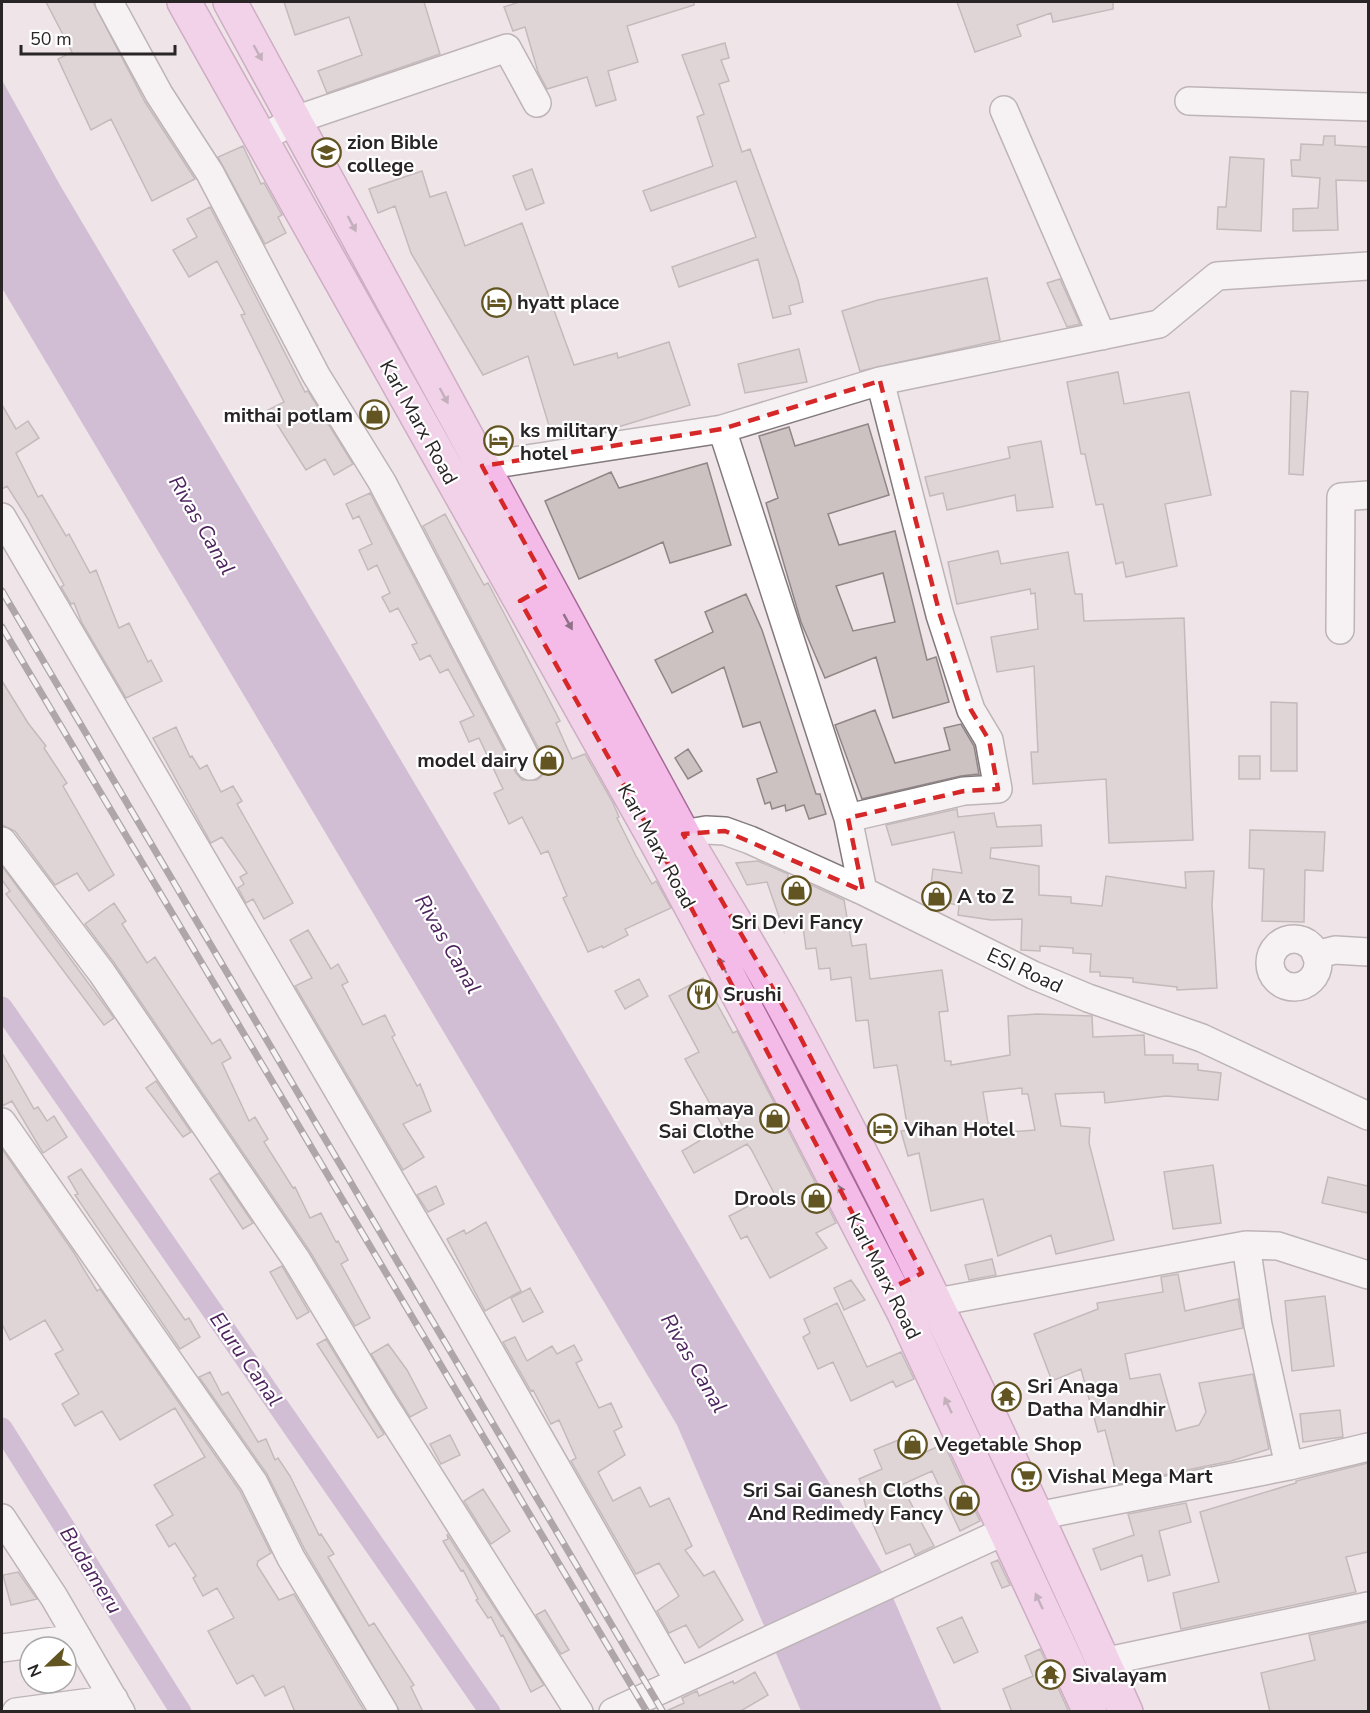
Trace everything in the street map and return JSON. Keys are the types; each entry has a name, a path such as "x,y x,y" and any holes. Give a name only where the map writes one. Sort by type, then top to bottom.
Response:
{"main road":[{"name":"Karl Marx Road","path":"184,2 658,845 762,1039 892,1288 1007,1530 1090,1712"},
{"name":"Karl Marx Road","path":"230,2 683,834 753,950 793,1023 937,1302 1038,1516 1125,1712"},
{"path":"520,602 548,585"},
{"path":"762,1039 793,1023"},
{"path":"892,1288 922,1273"},
{"path":"1053,1630 1083,1617"}],"street":[{"path":"109,2 159,94 210,173 316,375 382,482 530,766"},
{"path":"261,139 295,120 507,48 537,103"},
{"path":"1188,101 1368,107"},
{"path":"1004,110 1102,336"},
{"path":"482,466 722,429 880,381 1159,324 1217,276 1368,266"},
{"path":"848,818 964,791 998,789 989,740 971,710 940,615 880,381"},
{"path":"722,429 848,818 863,891"},
{"path":"1340,630 1341,497 1368,495"},
{"path":"2,517 446,1273 678,1680"},
{"name":"ESI Road","path":"683,834 706,830 725,831 863,891 1033,975 1088,998 1202,1038 1367,1112"},
{"path":"2,841 102,973 296,1259 381,1400 579,1712"},
{"path":"1316,955 1335,950 1368,952"},
{"path":"2,1122 254,1483 291,1558 384,1712"},
{"path":"1246,1245 1258,1325 1289,1466"},
{"path":"937,1302 1246,1245 1278,1246 1368,1275"},
{"path":"1038,1516 1289,1466 1368,1447"},
{"path":"2,1518 76,1635"},
{"path":"613,1712 1007,1530"},
{"path":"1103,1662 1368,1606"},
{"path":"16,1712 118,1705 78,1638"},
{"path":"2,1648 18,1646"}],"highlighted area":[{"path":"880,381 940,615 971,710 989,740 998,789 964,791 848,818 863,891 725,831 683,834 793,1023 922,1273 892,1288 658,845 520,601 548,585 482,466 722,429"}],"water":[{"name":"Rivas Canal","path":"2,80 60,185 882,1572 942,1711 801,1711 677,1425 2,288"}],"building":[{"path":"46,2 93,2 145,102 195,179 152,201 111,119 91,130 58,59 72,52"},
{"path":"284,2 424,2 440,54 327,93 318,71 362,55 349,17 295,35"},
{"path":"519,2 694,2 694,5 627,26 638,62 608,71 616,100 596,106 587,77 547,89 538,72 525,27 513,31 504,7"},
{"path":"957,2 1113,2 1113,9 1053,22 1051,13 1017,25 1021,36 975,52"},
{"path":"725,43 729,58 721,60 729,81 719,84 742,152 750,149 798,280 803,302 789,306 791,314 773,318 758,259 679,287 672,267 756,237 736,181 651,211 643,191 713,166 697,117 704,114 682,55"},
{"path":"1324,136 1335,136 1335,145 1368,147 1368,181 1336,180 1338,230 1293,231 1293,209 1318,208 1320,178 1292,176 1291,160 1300,160 1301,144 1323,145"},
{"path":"243,146 261,184 264,183 282,215 278,217 286,233 265,244 218,157"},
{"path":"1230,157 1264,159 1261,231 1217,229 1218,207 1226,207"},
{"path":"532,169 544,203 526,210 513,176"},
{"path":"422,171 430,197 446,192 465,246 522,223 574,365 617,353 618,358 669,342 690,405 605,431 553,439 528,356 483,375 411,253 395,206 378,213 369,189"},
{"path":"210,207 305,392 308,391 353,464 334,475 325,459 306,470 268,410 284,402 241,315 245,314 217,261 189,277 173,250 197,237 187,219"},
{"path":"987,278 1000,340 860,371 842,311 878,300"},
{"path":"1060,279 1080,324 1067,327 1047,283"},
{"path":"799,349 807,382 745,393 738,364"},
{"path":"1118,372 1124,404 1189,392 1211,495 1165,504 1177,566 1126,577 1123,562 1116,564 1103,504 1096,505 1085,454 1081,454 1067,382"},
{"path":"1291,391 1308,392 1303,475 1289,474"},
{"path":"2,405 16,429 28,421 39,438 16,453 38,497 42,495 66,536 69,534 90,573 96,570 119,628 129,623 148,662 151,660 162,681 126,698 82,623 74,603 71,604 61,587 64,585 26,516 7,486 2,489"},
{"path":"868,424 889,495 828,514 839,545 895,531 927,660 936,657 949,702 893,718 876,657 825,678 801,622 766,503 778,498 759,436 789,427 795,446","holes":["883,573 895,622 853,631 836,586"]},
{"path":"1041,441 1053,507 1017,511 1015,495 947,510 943,493 930,496 925,477 1010,458 1008,447"},
{"path":"707,463 731,545 670,563 663,542 579,579 545,501 611,472 619,488"},
{"path":"370,493 516,773 522,780 537,780 544,774 544,759 423,526 445,514 484,585 488,583 560,721 556,723 572,759 585,754 613,803 619,817 617,818 636,856 652,884 656,881 671,908 625,929 628,935 603,948 602,946 588,952 563,898 567,896 548,851 541,854 522,817 509,824 494,793 503,789 479,738 469,742 460,722 474,716 448,669 440,673 430,655 420,660 412,645 417,643 398,608 390,612 382,597 390,593 377,565 368,570 359,550 372,544 359,516 353,519 346,504"},
{"path":"998,551 1001,564 1068,552 1075,594 1082,594 1084,621 1184,618 1193,840 1109,843 1106,779 1033,784 1031,752 1038,752 1034,666 997,672 991,637 1038,629 1035,593 1031,594 1030,589 957,604 948,562"},
{"path":"746,594 762,630 816,794 820,794 826,814 809,819 804,805 786,811 785,805 772,809 770,802 765,804 757,779 777,772 760,722 743,727 724,667 672,693 655,660 713,632 705,612"},
{"path":"2,681 28,723 46,746 44,748 67,783 63,786 114,875 89,891 77,873 55,885 15,831 2,825"},
{"path":"1271,702 1297,703 1297,771 1271,771"},
{"path":"875,710 895,763 950,750 944,728 961,724 974,746 979,774 961,776 862,799 835,725"},
{"path":"176,727 190,757 192,756 200,769 207,765 221,792 233,786 242,801 237,804 293,903 264,919 253,899 246,903 238,888 244,884 240,877 247,873 222,837 211,843 153,738"},
{"path":"688,749 702,771 688,779 675,758"},
{"path":"1239,756 1260,756 1260,779 1239,779"},
{"path":"957,809 958,817 994,813 997,827 1041,825 1042,846 991,848 990,858 1039,866 1039,895 1071,897 1071,903 1102,906 1106,876 1186,888 1185,872 1214,871 1212,905 1217,988 1177,990 1177,987 1133,982 1133,978 1100,976 1100,972 1090,972 1091,954 1073,953 1073,948 1040,946 1040,951 1021,950 1022,919 991,920 958,915 959,905 929,900 933,869 962,873 954,832 892,845 886,825"},
{"path":"1250,830 1325,832 1323,871 1305,870 1304,922 1262,921 1264,869 1249,868"},
{"path":"758,861 788,874 787,885 807,883 844,900 852,946 866,944 870,979 942,970 948,1011 939,1012 945,1061 951,1061 951,1065 1010,1055 1008,1016 1037,1014 1092,1016 1093,1037 1144,1035 1145,1055 1173,1055 1173,1063 1198,1064 1198,1070 1221,1073 1218,1100 1166,1096 1105,1103 1104,1092 1055,1094 1061,1126 1090,1128 1089,1143 1114,1240 1056,1254 1051,1235 998,1256 983,1199 931,1211 919,1153 908,1156 901,1131 908,1130 897,1065 874,1068 868,1020 856,1021 851,977 831,980 830,968 819,969 816,948 806,949 802,919 786,920 784,931 767,882 747,885 736,863","holes":["1022,1088 1022,1094 1028,1094 1035,1130 994,1133 993,1123 988,1123 983,1092"]},
{"path":"2,866 114,1018 104,1025 6,894 10,891 2,880"},
{"path":"114,903 126,921 122,924 147,963 155,957 212,1044 220,1039 231,1058 222,1063 249,1121 255,1117 268,1139 264,1142 293,1188 295,1187 310,1218 321,1213 348,1260 341,1264 370,1318 355,1326 309,1250 115,964 85,924"},
{"path":"308,930 331,969 338,964 348,982 342,985 363,1025 385,1015 395,1035 392,1037 417,1086 420,1084 431,1111 403,1124 424,1157 403,1170 295,986 312,978 290,940"},
{"path":"703,978 733,1033 737,1031 836,1223 816,1233 827,1248 770,1278 747,1236 741,1239 729,1216 774,1193 751,1149 747,1144 694,1173 682,1151 723,1127 685,1059 699,1052 669,996"},
{"path":"639,979 648,996 625,1009 615,991"},
{"path":"2,1053 34,1109 38,1107 47,1121 54,1116 67,1137 43,1153 12,1101 2,1106"},
{"path":"156,1081 191,1132 183,1137 146,1088"},
{"path":"2,1149 74,1253 97,1291 100,1289 240,1491 271,1553 258,1561 257,1565 279,1600 294,1594 365,1712 295,1712 284,1686 265,1696 253,1675 237,1684 208,1631 234,1618 217,1588 203,1596 193,1578 196,1576 175,1543 169,1547 156,1525 173,1515 154,1485 205,1457 175,1408 120,1440 102,1411 75,1426 62,1404 79,1394 55,1354 63,1350 45,1320 10,1340 2,1324"},
{"path":"1213,1165 1221,1223 1173,1229 1164,1172"},
{"path":"81,1169 185,1320 189,1318 200,1337 180,1349 75,1195 78,1194 68,1177"},
{"path":"219,1173 253,1223 243,1229 210,1179"},
{"path":"1328,1177 1368,1186 1368,1213 1322,1203"},
{"path":"436,1186 444,1204 428,1212 417,1195"},
{"path":"486,1222 521,1291 485,1311 447,1239 464,1230 466,1234"},
{"path":"992,1259 996,1275 969,1280 965,1265"},
{"path":"282,1266 309,1312 297,1319 270,1272"},
{"path":"1178,1274 1185,1311 1238,1299 1243,1328 1125,1354 1130,1379 1160,1374 1176,1431 1199,1425 1206,1412 1199,1383 1253,1374 1269,1449 1231,1461 1119,1484 1105,1430 1098,1432 1081,1369 1052,1381 1034,1334 1098,1309 1097,1303 1163,1292 1161,1277"},
{"path":"851,1280 865,1300 844,1310 834,1288"},
{"path":"530,1288 543,1312 523,1322 511,1298"},
{"path":"1325,1296 1334,1366 1292,1371 1285,1301"},
{"path":"837,1303 867,1367 901,1352 914,1379 896,1387 893,1381 851,1401 833,1362 818,1369 803,1337 810,1333 804,1319"},
{"path":"515,1337 527,1361 552,1346 557,1354 574,1345 582,1360 576,1363 599,1408 611,1403 622,1427 614,1431 625,1455 598,1472 613,1501 640,1487 650,1507 669,1498 692,1546 685,1550 704,1576 714,1571 743,1620 699,1648 686,1625 669,1633 657,1611 679,1596 659,1563 636,1574 571,1461 576,1458 559,1420 551,1424 503,1342"},
{"path":"326,1339 384,1434 378,1438 317,1344"},
{"path":"388,1344 407,1370 427,1408 410,1417 371,1354"},
{"path":"210,1372 222,1395 228,1392 258,1442 266,1439 275,1460 278,1458 290,1476 319,1535 321,1534 334,1554 328,1557 369,1626 374,1623 414,1685 411,1687 423,1712 400,1712 305,1550 267,1474 199,1377"},
{"path":"1340,1410 1343,1437 1303,1442 1300,1414"},
{"path":"450,1435 460,1455 441,1464 430,1444"},
{"path":"906,1437 914,1457 944,1444 980,1521 960,1531 932,1471 901,1485 934,1546 915,1555 910,1544 886,1554 866,1508 864,1499 867,1497 859,1479 882,1469 874,1450"},
{"path":"1368,1463 1368,1552 1346,1557 1356,1592 1181,1629 1173,1593 1219,1582 1200,1512 1296,1483 1296,1481"},
{"path":"483,1489 510,1531 491,1544 464,1501"},
{"path":"1186,1503 1191,1522 1159,1531 1170,1575 1148,1581 1142,1555 1101,1570 1093,1549 1134,1535 1128,1514"},
{"path":"447,1534 544,1685 531,1692 503,1635 501,1636 491,1617 488,1618 476,1600 478,1599 463,1570 461,1571 443,1541 448,1539"},
{"path":"998,1560 1010,1585 1002,1588 991,1563"},
{"path":"18,1572 37,1599 11,1605 3,1575"},
{"path":"545,1610 569,1650 561,1654 536,1615"},
{"path":"962,1617 978,1652 954,1663 937,1628"},
{"path":"1368,1622 1368,1712 1270,1712 1261,1673 1315,1660 1309,1635"},
{"path":"1040,1649 1069,1712 1012,1712 1003,1689 1033,1676 1025,1656"},
{"path":"755,1672 768,1695 739,1712 664,1712 684,1703 682,1698 697,1691 699,1696 733,1681 734,1684"}],"waterway":[{"name":"Eluru Canal","path":"2,1007 490,1712"},
{"name":"Budameru","path":"2,1428 181,1712"}],"railway":[{"path":"2,591 663,1712"},
{"path":"2,627 647,1712"}],"place":[{"name":"zion Bible college","path":"326,153"},
{"name":"hyatt place","path":"496,302"},
{"name":"mithai potlam","path":"374,415"},
{"name":"ks military hotel","path":"499,441"},
{"name":"model dairy","path":"549,760"},
{"name":"Sri Devi Fancy","path":"797,891"},
{"name":"A to Z","path":"936,896"},
{"name":"Srushi","path":"702,994"},
{"name":"Shamaya Sai Clothe","path":"775,1119"},
{"name":"Vihan Hotel","path":"883,1129"},
{"name":"Drools","path":"817,1198"},
{"name":"Sri Anaga Datha Mandhir","path":"1006,1397"},
{"name":"Vegetable Shop","path":"913,1444"},
{"name":"Vishal Mega Mart","path":"1027,1476"},
{"name":"Sri Sai Ganesh Cloths And Redimedy Fancy","path":"964,1501"},
{"name":"Sivalayam","path":"1051,1675"}]}
